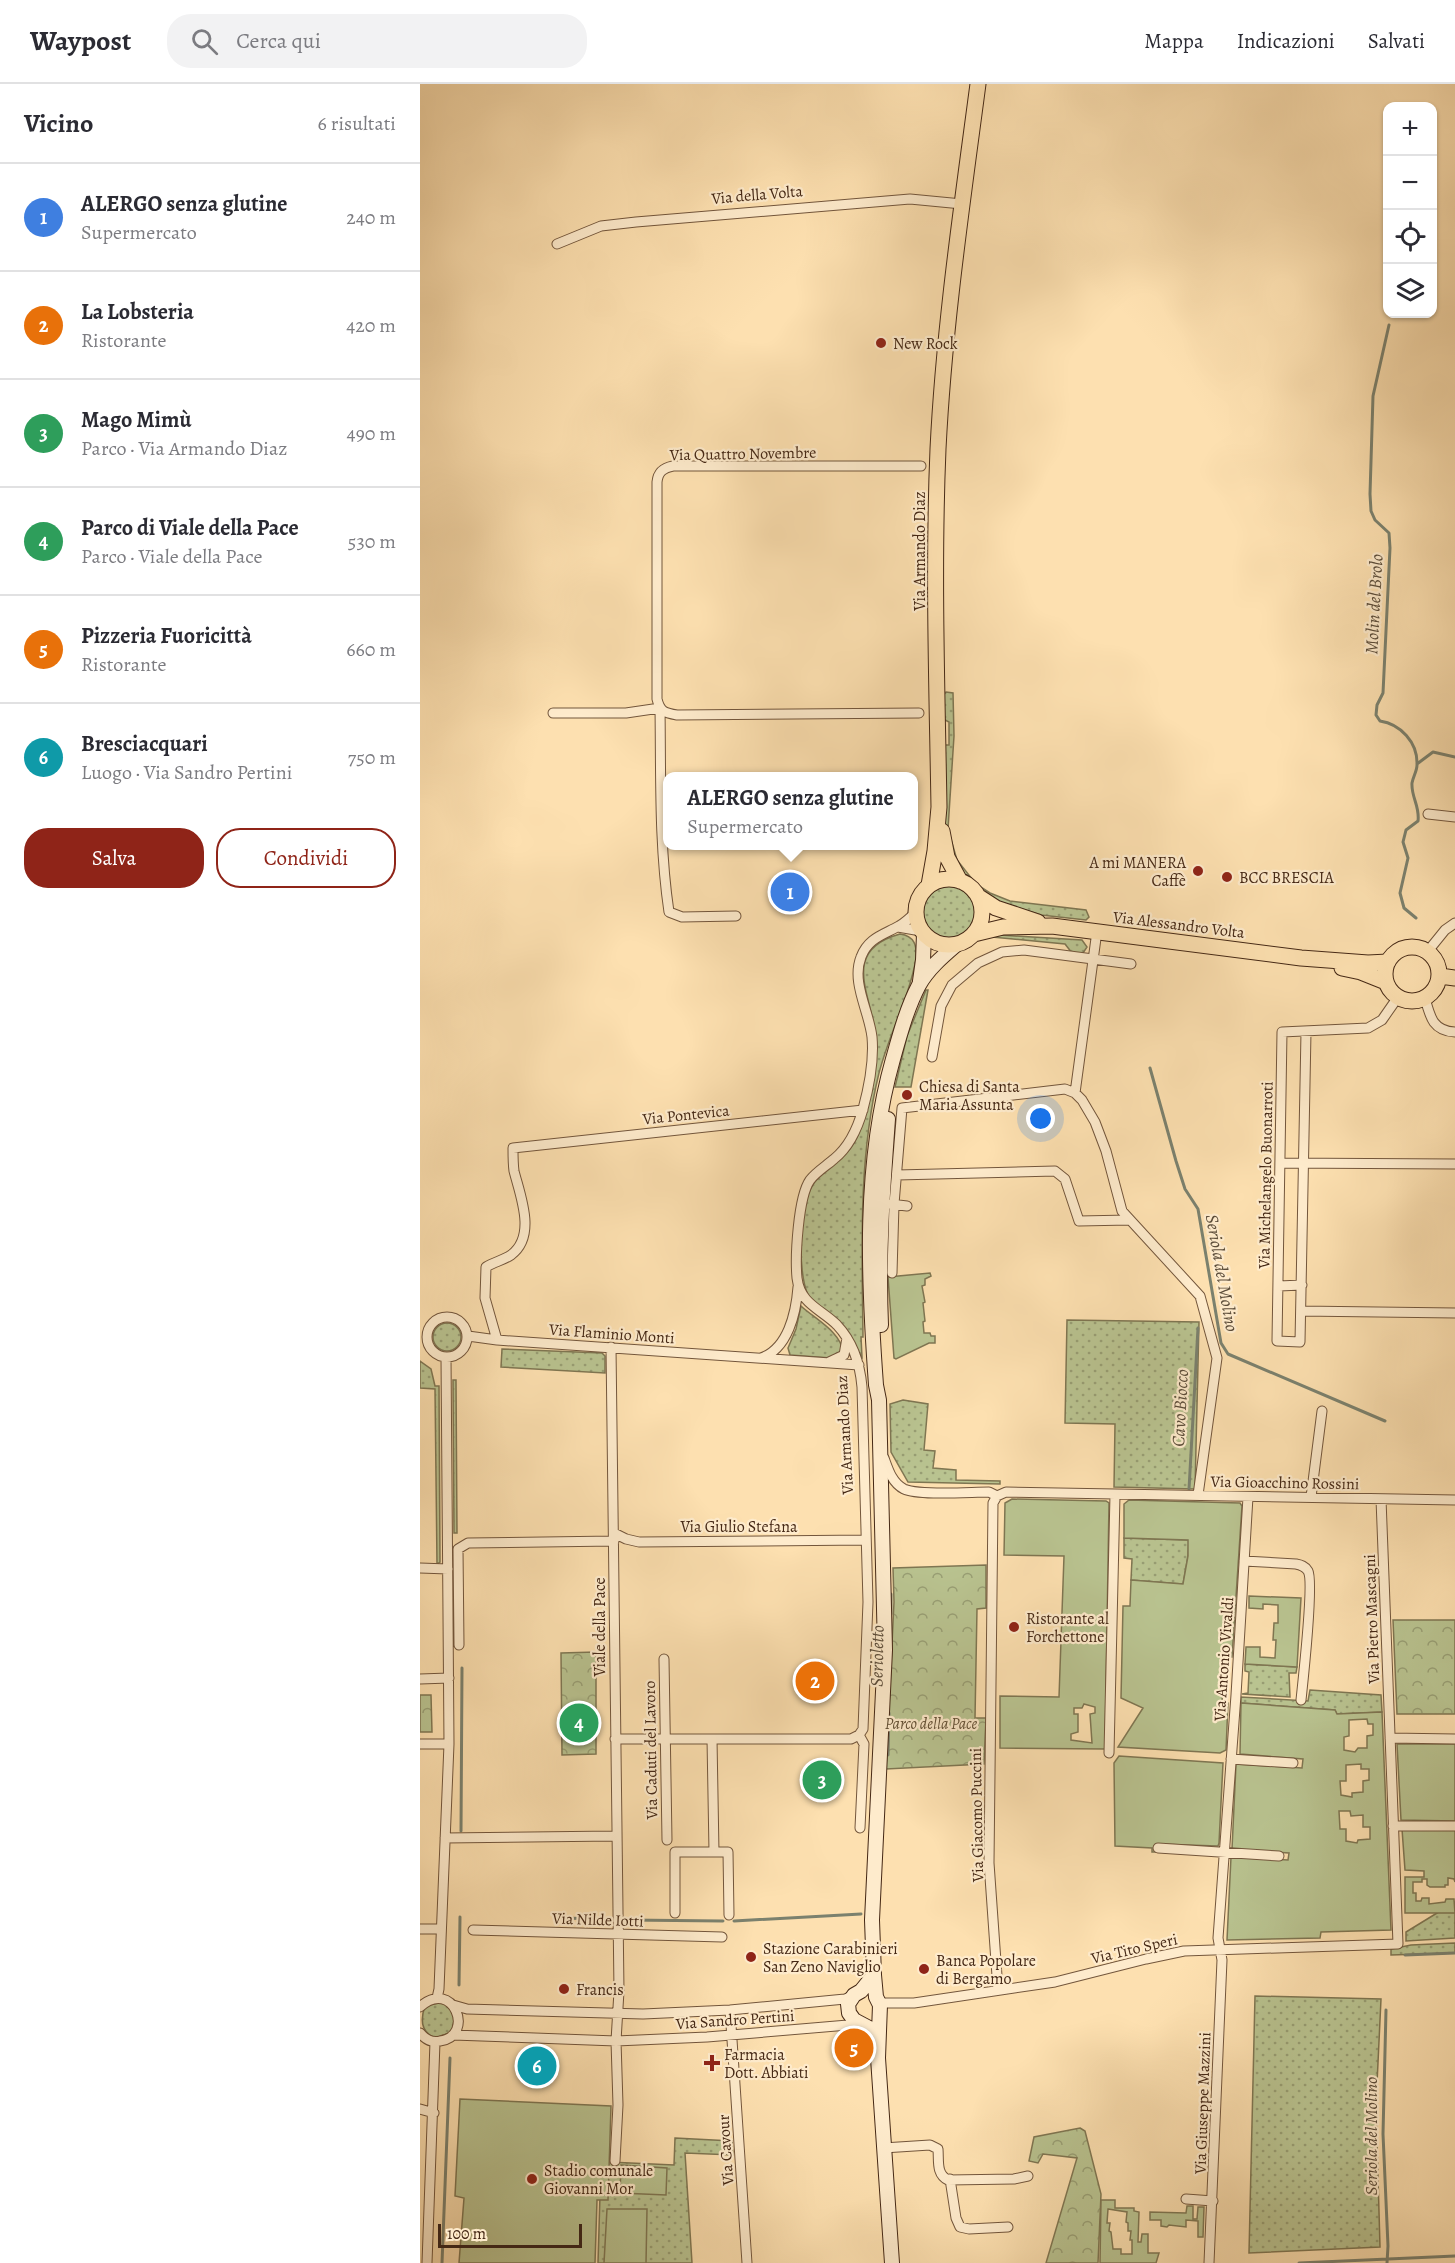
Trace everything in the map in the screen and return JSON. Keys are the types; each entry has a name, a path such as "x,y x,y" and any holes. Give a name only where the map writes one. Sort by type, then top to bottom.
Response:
{"main road":[{"path":"962,204 978,84"},
{"name":"Via Armando Diaz","path":"929,885 939,807 936,497 946,345 962,204"},
{"name":"Via Armando Diaz","path":"939,807 947,857 960,881"},
{"path":"944,879 960,881 971,887 979,897 983,916 974,934 966,941 956,945 939,944 923,933 916,912 919,898 929,885 944,879"},
{"name":"Via Alessandro Volta","path":"979,897 1005,912 1052,926"},
{"name":"Via Alessandro Volta","path":"974,934 1003,927 1052,926 1302,958 1368,963 1388,962"},
{"name":"Via Armando Diaz","path":"892,2263 878,2044 878,2004 874,1975 872,1889 885,1650 879,1400 869,1290 872,1182 880,1112 892,1060 919,986 923,960 923,933"},
{"name":"Via Armando Diaz","path":"919,986 936,964 956,945"},
{"path":"1410,946 1428,951 1447,977 1432,993 1416,1001 1398,997 1390,991 1385,975 1388,962 1393,954 1410,946"},
{"name":"Via Alessandro Volta","path":"1302,958 1361,972 1386,982"},
{"name":"Via Armando Diaz","path":"879,1400 883,1386 879,1288 888,1204 888,1125 892,1060"},
{"name":"Via Armando Diaz","path":"872,1182 888,1204"},
{"path":"874,1975 848,2004 849,2013 858,2022 871,2029 878,2044"},
{"path":"858,1993 871,1993 878,2004 875,2019 858,2022"}],"street":[{"name":"Via della Volta","path":"557,244 601,226 636,222 910,199 962,204"},
{"name":"Via Quattro Novembre","path":"663,809 660,708 657,699 657,482 660,472 673,466 921,466"},
{"path":"554,713 626,713 660,708 665,713 677,715 919,713"},
{"path":"1428,814 1455,817"},
{"name":"Via Quattro Novembre","path":"665,850 669,912 682,917 736,916"},
{"name":"Via Armando Diaz","path":"860,1827 864,1744 859,1736 863,1729 867,1658 863,1395 858,1365 847,1338 834,1323 808,1304 798,1285 797,1272 804,1192 814,1176 834,1160 845,1147 863,1110 872,1040 858,979 858,967 864,950 871,941 898,927 916,912"},
{"path":"1428,951 1445,930 1455,923"},
{"path":"898,927 923,933"},
{"path":"1097,932 1075,1093 1095,1122 1106,1151 1122,1211 1187,1279 1200,1296 1207,1316 1216,1358 1198,1495"},
{"path":"932,1057 941,1006 952,985 978,963 1002,952 1024,950 1131,964"},
{"name":"Via Michelangelo Buonarroti","path":"1301,1311 1300,1342 1277,1341 1282,1032 1368,1028 1382,1020 1398,997"},
{"path":"1425,998 1436,1026 1445,1032 1455,1032"},
{"path":"1306,1032 1301,1311 1455,1312"},
{"name":"Via Armando Diaz","path":"892,1273 888,1204 897,1175 902,1108 1065,1089 1075,1093"},
{"name":"Via Pontevica","path":"497,1340 485,1298 486,1267 511,1255 522,1241 524,1230 523,1204 515,1172 513,1148 863,1110"},
{"path":"888,1125 900,1140"},
{"path":"1280,1163 1455,1164"},
{"path":"897,1175 1055,1171 1065,1179 1079,1221 1129,1220"},
{"path":"888,1204 908,1206"},
{"path":"755,1359 768,1356 779,1347 786,1336 796,1304 798,1285"},
{"path":"1279,1286 1302,1286"},
{"path":"796,1304 802,1302 808,1304"},
{"path":"449,1317 464,1325 468,1336 462,1352 446,1357 433,1352 424,1341 425,1329 438,1319 449,1317"},
{"name":"Via Flaminio Monti","path":"468,1336 789,1362 858,1365"},
{"path":"824,1363 844,1354 847,1338"},
{"name":"Viale della Pace","path":"611,1347 615,1836 619,1991 616,2015"},
{"path":"779,1347 782,1358 789,1362"},
{"path":"420,2007 426,2001 436,1998 449,1744 446,1357"},
{"path":"1311,1497 1322,1411"},
{"name":"Via Gioacchino Rossini","path":"881,1447 888,1471 896,1483 904,1489 918,1492 989,1492 997,1496 1006,1492 1455,1500"},
{"path":"1109,1753 1115,1494"},
{"name":"Via Giacomo Puccini","path":"997,1496 993,1503 989,1863 998,1990"},
{"name":"Via Antonio Vivaldi","path":"1219,1949 1248,1497"},
{"name":"Via Pietro Mascagni","path":"1381,1499 1398,1944"},
{"name":"Via Giulio Stefana","path":"459,1645 458,1549 468,1543 614,1537 639,1542 866,1540"},
{"path":"1245,1561 1296,1564 1307,1570 1310,1577 1301,1700"},
{"path":"420,1568 448,1569"},
{"name":"Via Caduti del Lavoro","path":"664,1659 667,1840"},
{"path":"420,1679 449,1678"},
{"name":"Via Caduti del Lavoro","path":"615,1739 851,1739 859,1736"},
{"path":"1390,1738 1455,1739"},
{"path":"712,1739 714,1852"},
{"path":"420,1744 449,1744"},
{"path":"1231,1759 1293,1763"},
{"path":"1393,1826 1455,1826"},
{"path":"445,1838 615,1836"},
{"path":"1158,1848 1280,1856"},
{"path":"675,1913 675,1852 728,1852 729,1915"},
{"path":"420,1929 441,1929"},
{"name":"Via Nilde Iotti","path":"473,1930 722,1937"},
{"name":"Via Tito Speri","path":"878,2004 914,2003 1055,1982 1166,1954 1219,1949 1398,1944"},
{"name":"Via Giuseppe Mazzini","path":"1209,2260 1213,2201 1218,2187 1221,2121 1222,1960 1219,1949"},
{"name":"Via Sandro Pertini","path":"436,1998 467,2009 616,2015 730,2010 845,1999 858,1993"},
{"path":"420,2033 424,2038 435,2042 445,2041 453,2035 459,2026 459,2015 453,2005"},
{"name":"Via Cavour","path":"730,2010 747,2263"},
{"path":"615,2161 618,2105 616,2015"},
{"name":"Via Sandro Pertini","path":"453,2035 616,2041 732,2036 848,2025 858,2022"},
{"path":"428,2263 435,2042"},
{"path":"420,2109 434,2113"},
{"path":"884,2148 930,2145 938,2149 939,2171 942,2176 950,2180 1014,2179 1028,2176"},
{"path":"950,2180 956,2218 960,2227 969,2229 1008,2227"},
{"path":"1186,2199 1213,2201"}],"green space":[{"path":"946,692 953,693 954,736 948,829 957,860 976,884 990,893 1010,901 1086,910 1089,917 1086,920 1041,915 985,897 975,884 958,870 945,832 943,745 949,745 949,722 943,719 942,696"},
{"path":"944,886 954,886 968,893 975,912 968,931 954,938 944,938 934,934 927,927 923,917 923,907 927,897 934,890"},
{"path":"900,934 909,937 914,942 916,959 909,988 879,1073 872,1105 864,1171 862,1357 809,1298 802,1270 801,1238 809,1193 820,1176 850,1149 859,1132 867,1101 876,1046 875,1029 864,980 864,965 869,953 880,942"},
{"path":"999,935 1082,940 1087,947 1083,953 1072,953 1065,944 992,937"},
{"path":"926,990 928,990 911,1087 895,1087 907,1036"},
{"path":"930,1273 931,1276 925,1279 925,1285 922,1286 925,1302 923,1303 925,1321 923,1322 924,1333 935,1336 935,1343 929,1343 896,1359 894,1358 888,1277"},
{"path":"801,1306 833,1332 843,1352 831,1358 790,1355 788,1348 796,1329"},
{"path":"1067,1320 1199,1322 1195,1489 1114,1487 1115,1424 1065,1423"},
{"path":"447,1323 457,1327 461,1337 457,1347 447,1351 437,1347 433,1337 437,1327"},
{"path":"502,1349 602,1353 605,1356 605,1373 501,1367"},
{"path":"420,1361 431,1369 435,1386 439,1386 440,1562 437,1564 435,1389 420,1388"},
{"path":"453,1380 456,1380 457,1533 454,1533"},
{"path":"903,1400 928,1404 924,1450 935,1451 933,1468 956,1470 956,1480 1000,1481 1000,1484 908,1482 891,1452 890,1404"},
{"path":"1012,1499 1106,1501 1109,1503 1105,1749 1000,1748 1000,1696 1059,1697 1064,1556 1004,1555 1005,1503","holes":["1084,1704 1095,1707 1095,1713 1090,1714 1092,1743 1071,1740 1071,1734 1078,1732 1078,1714 1074,1714 1074,1708 1082,1708"]},
{"path":"1129,1500 1240,1503 1242,1506 1232,1657 1224,1657 1222,1702 1228,1703 1226,1750 1220,1753 1118,1747 1143,1708 1121,1698 1123,1606 1130,1606 1131,1580 1183,1584 1188,1556 1188,1540 1124,1538 1124,1504"},
{"path":"1124,1538 1189,1540 1183,1584 1131,1580 1132,1559 1124,1558"},
{"name":"Parco della Pace","path":"986,1565 986,1608 977,1609 975,1718 986,1718 984,1764 886,1769 894,1602 893,1568"},
{"path":"1249,1596 1301,1598 1297,1667 1245,1664 1246,1647 1260,1647 1260,1657 1275,1658 1274,1623 1278,1623 1278,1605 1263,1604 1263,1609 1249,1608"},
{"path":"1393,1620 1455,1620 1455,1714 1397,1714"},
{"path":"596,1652 596,1754 562,1755 561,1653"},
{"path":"1245,1664 1297,1667 1296,1673 1289,1673 1290,1697 1242,1694 1248,1693 1249,1672 1245,1671"},
{"path":"1310,1690 1381,1695 1382,1712 1337,1714 1335,1710 1241,1703 1241,1697 1308,1701"},
{"path":"420,1695 431,1695 432,1732 420,1732"},
{"path":"1241,1703 1335,1710 1337,1714 1382,1712 1391,1930 1321,1932 1320,1938 1227,1940 1231,1857 1288,1860 1289,1853 1232,1849 1236,1764 1302,1768 1303,1759 1240,1754","holes":["1367,1719 1368,1724 1373,1724 1373,1735 1367,1736 1367,1748 1358,1748 1355,1752 1344,1750 1344,1737 1349,1736 1349,1720","1361,1764 1361,1769 1369,1769 1369,1780 1363,1781 1363,1792 1352,1793 1352,1797 1341,1795 1340,1781 1346,1781 1346,1765","1339,1811 1350,1811 1351,1816 1363,1815 1363,1827 1370,1827 1370,1839 1358,1840 1357,1843 1346,1841 1346,1829 1340,1829"]},
{"path":"1397,1744 1455,1744 1455,1821 1401,1820"},
{"path":"1119,1756 1223,1763 1218,1846 1157,1844 1156,1852 1152,1852 1152,1848 1115,1846 1114,1763"},
{"path":"1402,1829 1455,1830 1455,1882 1454,1879 1448,1878 1448,1885 1445,1887 1430,1887 1427,1885 1427,1879 1422,1879 1422,1882 1413,1882 1413,1893 1416,1893 1416,1901 1429,1898 1429,1904 1454,1899 1455,1913 1405,1913 1405,1877 1424,1877 1424,1871 1405,1870"},
{"path":"1455,1902 1455,1938 1406,1941 1406,1932"},
{"path":"1455,1943 1455,1953 1391,1955 1391,1949 1411,1945"},
{"path":"1255,1996 1381,1999 1376,2105 1380,2247 1249,2253"},
{"path":"443,2002 455,2014 452,2032 435,2038 424,2029 423,2011 425,2006"},
{"name":"Stadio comunale Giovanni Mor","path":"460,2099 611,2106 608,2200 597,2200 595,2263 459,2263 464,2198 455,2196"},
{"path":"1080,2128 1085,2131 1101,2194 1098,2263 1046,2263 1077,2158 1043,2154 1038,2163 1029,2161 1034,2137"},
{"path":"675,2138 732,2141 733,2155 685,2153 692,2263 598,2263 600,2195 606,2195 609,2162 674,2165"},
{"path":"621,2165 667,2168 666,2195 620,2193"},
{"path":"1101,2200 1115,2200 1115,2208 1134,2208 1134,2211 1139,2212 1138,2242 1141,2242 1142,2234 1148,2234 1148,2253 1159,2253 1156,2263 1100,2263","holes":["1108,2209 1127,2212 1126,2222 1128,2231 1131,2231 1132,2254 1121,2254 1121,2249 1113,2249 1109,2231 1110,2223 1107,2223"]},
{"path":"1187,2206 1193,2206 1193,2219 1197,2219 1198,2207 1204,2207 1203,2237 1198,2237 1198,2221 1186,2220 1186,2227 1169,2225 1167,2227 1161,2226 1161,2220 1150,2220 1150,2212 1186,2213"},
{"path":"607,2209 647,2209 646,2263 604,2263"}],"waterway":[{"name":"Molin del Brolo","path":"1389,325 1373,396 1371,511 1375,520 1389,533 1390,548 1383,693 1377,705 1376,715 1380,721 1401,730 1411,742 1417,757 1412,788 1418,821 1406,830 1403,842 1408,858 1400,893 1404,908 1416,918"},
{"path":"1417,764 1433,752 1455,757"},
{"name":"Seriola del Molino","path":"1150,1068 1185,1189 1198,1209 1221,1343 1228,1354 1385,1421"},
{"name":"Cavo Biocco","path":"1189,1489 1198,1328"},
{"name":"Serioletto","path":"891,1594 891,1614"},
{"path":"461,1831 462,1668"},
{"name":"Serioletto","path":"888,1755 889,1713"},
{"name":"Serioletto","path":"734,1921 861,1914"},
{"name":"Serioletto","path":"459,1985 460,1917"},
{"name":"Serioletto","path":"561,1918 604,1919"},
{"name":"Serioletto","path":"627,1920 723,1921"},
{"path":"1405,1955 1455,1953"},
{"name":"Seriola del Molino","path":"1386,2010 1383,2134 1387,2263"},
{"name":"Serioletto","path":"442,2263 450,2058"},
{"path":"1299,2263 1455,2256"}],"place":[{"name":"New Rock","path":"881,343"},
{"name":"A mi MANERA Caffè","path":"1198,871"},
{"name":"BCC BRESCIA","path":"1227,877"},
{"name":"ALERGO senza glutine","path":"790,892"},
{"name":"Chiesa di Santa Maria Assunta","path":"907,1095"},
{"name":"Ristorante al Forchettone","path":"1014,1627"},
{"name":"La Lobsteria","path":"815,1681"},
{"name":"Parco di Viale della Pace","path":"579,1723"},
{"name":"Mago Mimù","path":"822,1780"},
{"name":"Stazione Carabinieri San Zeno Naviglio","path":"751,1957"},
{"name":"Banca Popolare di Bergamo","path":"924,1969"},
{"name":"Francis","path":"564,1989"},
{"name":"Pizzeria Fuoricittà","path":"854,2048"},
{"name":"Farmacia Dott. Abbiati","path":"712,2063"},
{"name":"Bresciacquari","path":"537,2066"},
{"name":"Stadio comunale Giovanni Mor","path":"532,2179"}]}
